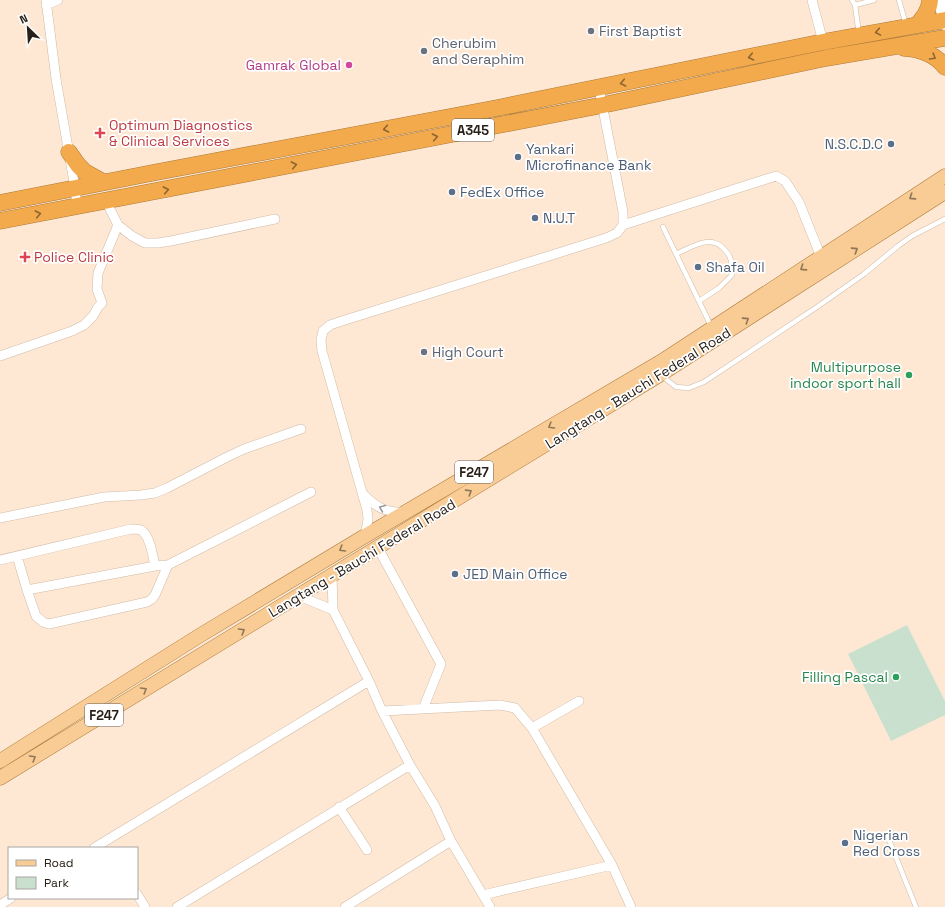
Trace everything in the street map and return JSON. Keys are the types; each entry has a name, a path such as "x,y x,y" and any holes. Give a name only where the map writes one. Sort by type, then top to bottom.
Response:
{"highway":[{"path":"912,26 926,15 930,0"},
{"name":"A345","path":"0,203 103,182 497,108 823,42 945,21"},
{"name":"A345","path":"0,222 603,105 826,58 945,38"},
{"path":"890,47 909,48 921,51 933,56 942,62 945,67"},
{"path":"497,108 499,125"},
{"path":"413,124 416,141"},
{"path":"268,151 271,169"},
{"path":"69,152 85,172 103,182"}],"main road":[{"path":"933,184 945,171"},
{"name":"Langtang - Bauchi Federal Road","path":"0,762 199,636 365,536 662,361 945,176"},
{"name":"Langtang - Bauchi Federal Road","path":"0,778 436,513 661,374 945,192"},
{"path":"930,202 945,196"},
{"path":"428,499 436,513"},
{"path":"199,636 208,651"}],"street":[{"path":"58,0 46,2 56,78 77,206"},
{"path":"812,0 823,42"},
{"path":"940,0 945,21"},
{"path":"599,88 623,212 623,225"},
{"path":"365,536 368,519 362,493 322,351 321,340 323,331 330,325 606,238 616,233 623,225 776,176 785,182 799,202 821,257"},
{"path":"106,201 118,225 132,236 145,243 171,241 275,219"},
{"path":"0,356 72,331 84,325 93,316 102,303 97,289 98,274 118,225"},
{"path":"0,518 104,497 141,496 154,493 167,488 227,456 301,429"},
{"path":"27,590 155,566 168,565 311,492"},
{"path":"362,493 379,508 390,511 406,512"},
{"path":"0,560 131,529 137,529 142,531 147,536 155,566"},
{"path":"378,548 441,664 423,709"},
{"path":"17,556 36,616 43,622 49,624 147,602 155,595 168,565"},
{"path":"332,575 333,610 369,681 382,711 410,764 435,806 451,840 490,907"},
{"path":"299,596 333,610"},
{"path":"107,845 369,681"},
{"path":"532,728 579,700"},
{"path":"382,711 500,705 515,708 532,728 612,865 631,907"},
{"path":"177,907 410,764"},
{"path":"339,807 367,850"},
{"path":"345,907 451,840"},
{"path":"483,895 612,865"},
{"path":"138,896 145,907"},
{"path":"0,905 9,899"}],"lane":[{"path":"852,0 855,5 860,35"},
{"path":"855,5 874,0"},
{"path":"899,0 912,26"},
{"path":"661,374 676,387 689,388 704,382 817,307 858,278 912,236 945,219"},
{"path":"663,227 712,328"},
{"path":"676,254 701,243 712,242 718,244 728,252 732,262 732,275 719,288 699,301"},
{"path":"887,835 916,907"}],"green space":[{"name":"Filling Pascal","path":"907,625 945,701 945,715 891,741 848,654"}],"place":[{"name":"First Baptist","path":"591,31"},
{"name":"Cherubim and Seraphim","path":"424,51"},
{"name":"Gamrak Global","path":"349,65"},
{"name":"Optimum Diagnostics & Clinical Services","path":"100,133"},
{"name":"N.S.C.D.C","path":"891,144"},
{"name":"Yankari Microfinance Bank","path":"518,157"},
{"name":"FedEx Office","path":"452,192"},
{"name":"N.U.T","path":"535,218"},
{"name":"Police Clinic","path":"25,257"},
{"name":"Shafa Oil","path":"698,267"},
{"name":"High Court","path":"424,352"},
{"name":"Multipurpose indoor sport hall","path":"909,375"},
{"name":"JED Main Office","path":"455,574"},
{"name":"Filling Pascal","path":"896,677"},
{"name":"Nigerian Red Cross","path":"845,843"}]}
